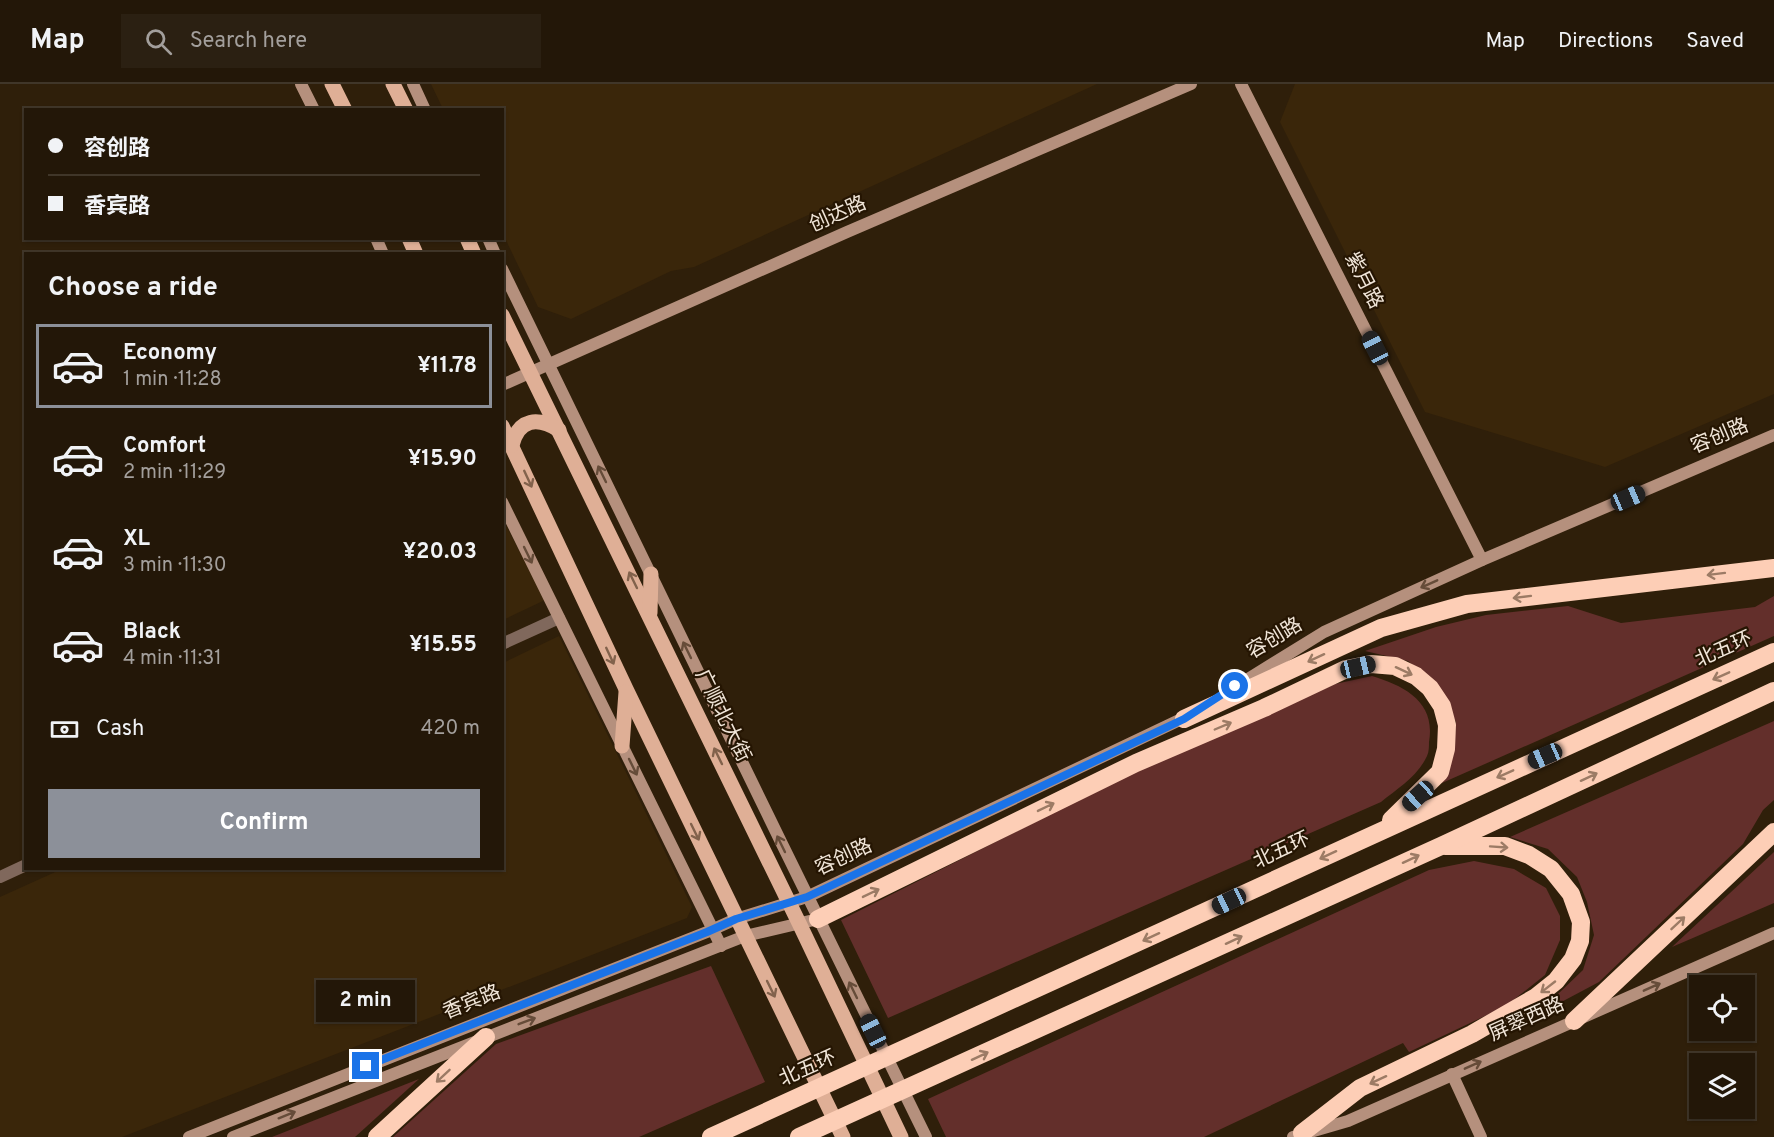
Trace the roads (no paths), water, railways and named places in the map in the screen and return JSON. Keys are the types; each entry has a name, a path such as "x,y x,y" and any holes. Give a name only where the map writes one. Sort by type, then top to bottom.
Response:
{"highway":[{"path":"1184,719 1381,628 1467,604 1774,568"},
{"name":"北五环","path":"711,1137 1774,652"},
{"path":"818,918 1136,764 1346,669 1371,664 1395,666 1416,676 1430,688 1442,706 1447,725 1446,749 1440,772 1418,796 1378,832"},
{"path":"799,1137 1441,846 1774,691"},
{"path":"1574,1021 1774,832"},
{"path":"1298,1135 1360,1088 1472,1034 1536,997 1556,981 1573,959 1580,941 1581,922 1571,894 1551,869 1529,855 1505,846 1441,846"},
{"path":"377,1137 486,1037"}],"main road":[{"path":"332,84 344,108"},
{"path":"393,84 405,108"},
{"name":"广顺北大街","path":"504,317 790,903 901,1137"},
{"path":"512,445 514,435 531,422 548,423 559,430"},
{"path":"504,430 736,919 843,1137"},
{"path":"650,616 651,574"},
{"path":"622,746 626,689"}],"street":[{"path":"301,84 313,108"},
{"path":"413,84 424,108"},
{"name":"创达路","path":"504,384 847,232 1191,84"},
{"name":"紫月路","path":"1241,84 1482,560"},
{"path":"504,273 926,1137"},
{"name":"容创路","path":"790,903 1184,719 1324,632 1482,560 1774,435"},
{"path":"504,506 722,946"},
{"path":"504,643 559,618"},
{"path":"0,877 24,867"},
{"name":"香宾路","path":"189,1137 736,919 790,903"},
{"name":"香宾路","path":"233,1137 745,936 818,918"},
{"name":"屏翠西路","path":"1298,1135 1348,1121 1774,933"},
{"path":"486,1037 498,1013"},
{"path":"1452,1074 1481,1137"}]}
